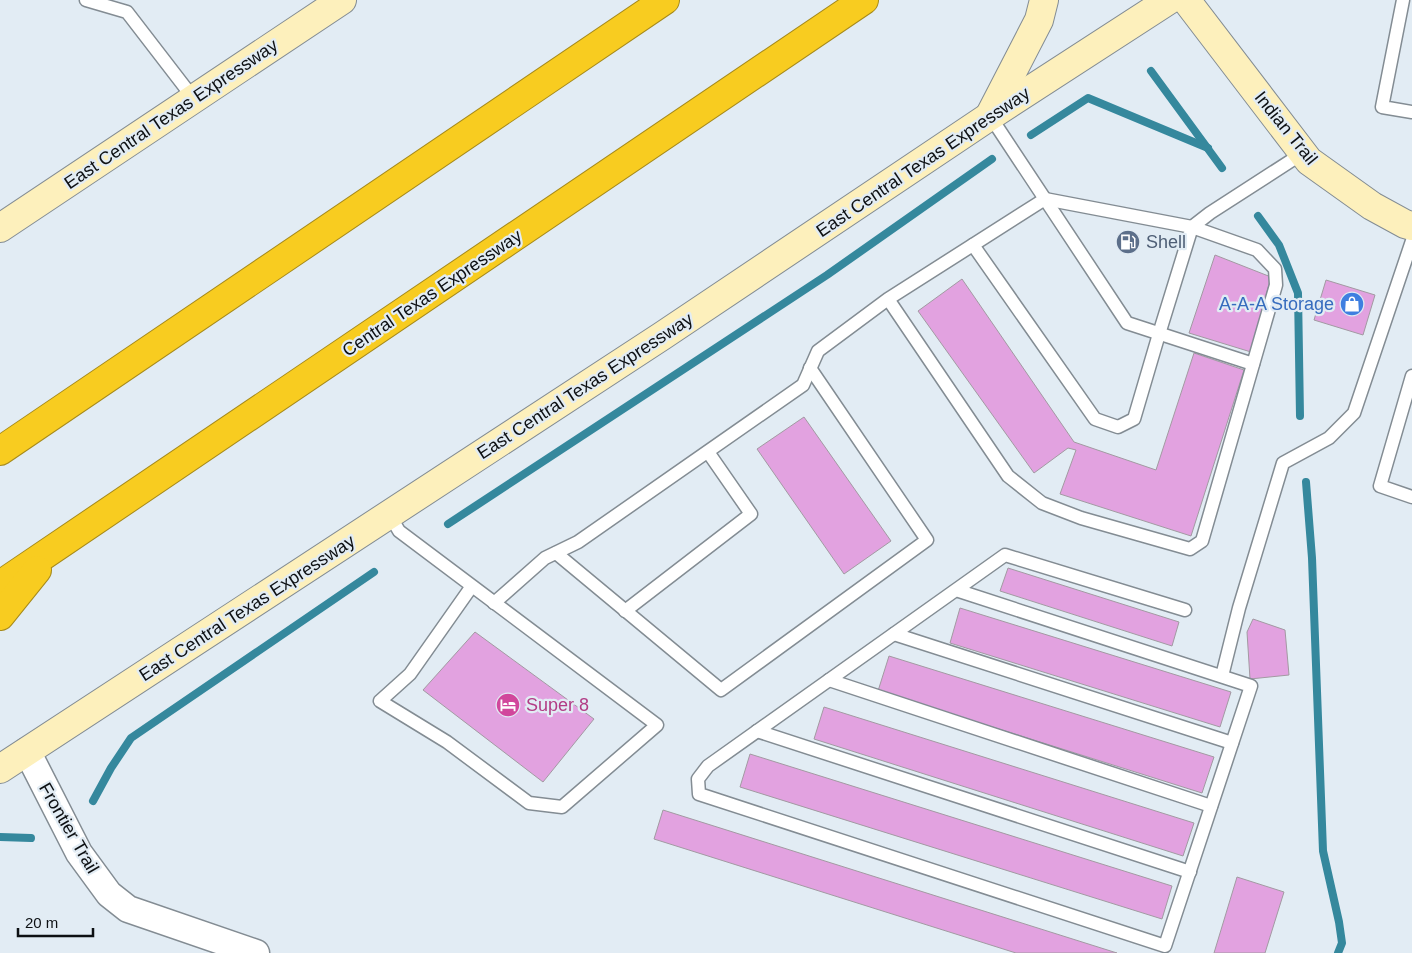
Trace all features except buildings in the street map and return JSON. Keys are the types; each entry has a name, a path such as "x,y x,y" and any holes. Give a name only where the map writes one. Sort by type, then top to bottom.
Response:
{"highway":[{"path":"0,451 665,0"},
{"name":"Central Texas Expressway","path":"0,585 864,0"},
{"path":"0,616 55,548"}],"main road":[{"name":"East Central Texas Expressway","path":"0,228 342,0"},
{"path":"990,116 1039,20 1044,0"},
{"name":"East Central Texas Expressway","path":"0,769 654,341 990,116 1169,0"},
{"name":"Indian Trail","path":"1186,0 1309,161 1372,206 1412,226"}],"street":[{"name":"Frontier Trail","path":"27,752 79,853 109,894 128,910 256,953"}],"lane":[{"path":"86,0 127,12 194,99"},
{"path":"1403,0 1382,107 1412,112"},
{"path":"990,116 1127,323 1253,364"},
{"path":"973,245 1095,418 1118,427 1134,419 1192,227 1210,213 1302,153"},
{"path":"494,603 545,558 578,542 803,385 818,351 888,299 1045,199 1192,227 1257,250 1276,269 1276,284 1202,541 1190,549 1081,518 1042,503 1008,476 888,299"},
{"path":"1222,676 1239,608 1283,463 1329,438 1354,413 1412,241"},
{"path":"556,553 721,690 927,540 810,368"},
{"path":"1412,376 1380,486 1412,497"},
{"path":"625,611 751,514 708,452"},
{"path":"389,514 399,531 657,725 562,807 528,803 447,742 380,701 410,674 472,586"},
{"path":"956,590 1250,686 1166,946 699,794 698,779 708,766 1005,555 1185,610"},
{"path":"894,634 1232,743"},
{"path":"829,680 1211,806"},
{"path":"757,731 1190,872"}],"waterway":[{"path":"1151,71 1222,168"},
{"path":"1031,135 1088,98 1208,148"},
{"path":"448,524 827,275 992,159"},
{"path":"1258,216 1279,245 1298,293 1300,416"},
{"path":"1306,482 1312,558 1323,851 1339,922 1342,943 1338,953"},
{"path":"93,801 111,768 131,738 374,572"},
{"path":"0,837 31,838"}],"place":[{"name":"Shell","path":"1128,242"},
{"name":"A-A-A Storage","path":"1352,304"},
{"name":"Super 8","path":"508,705"}]}
